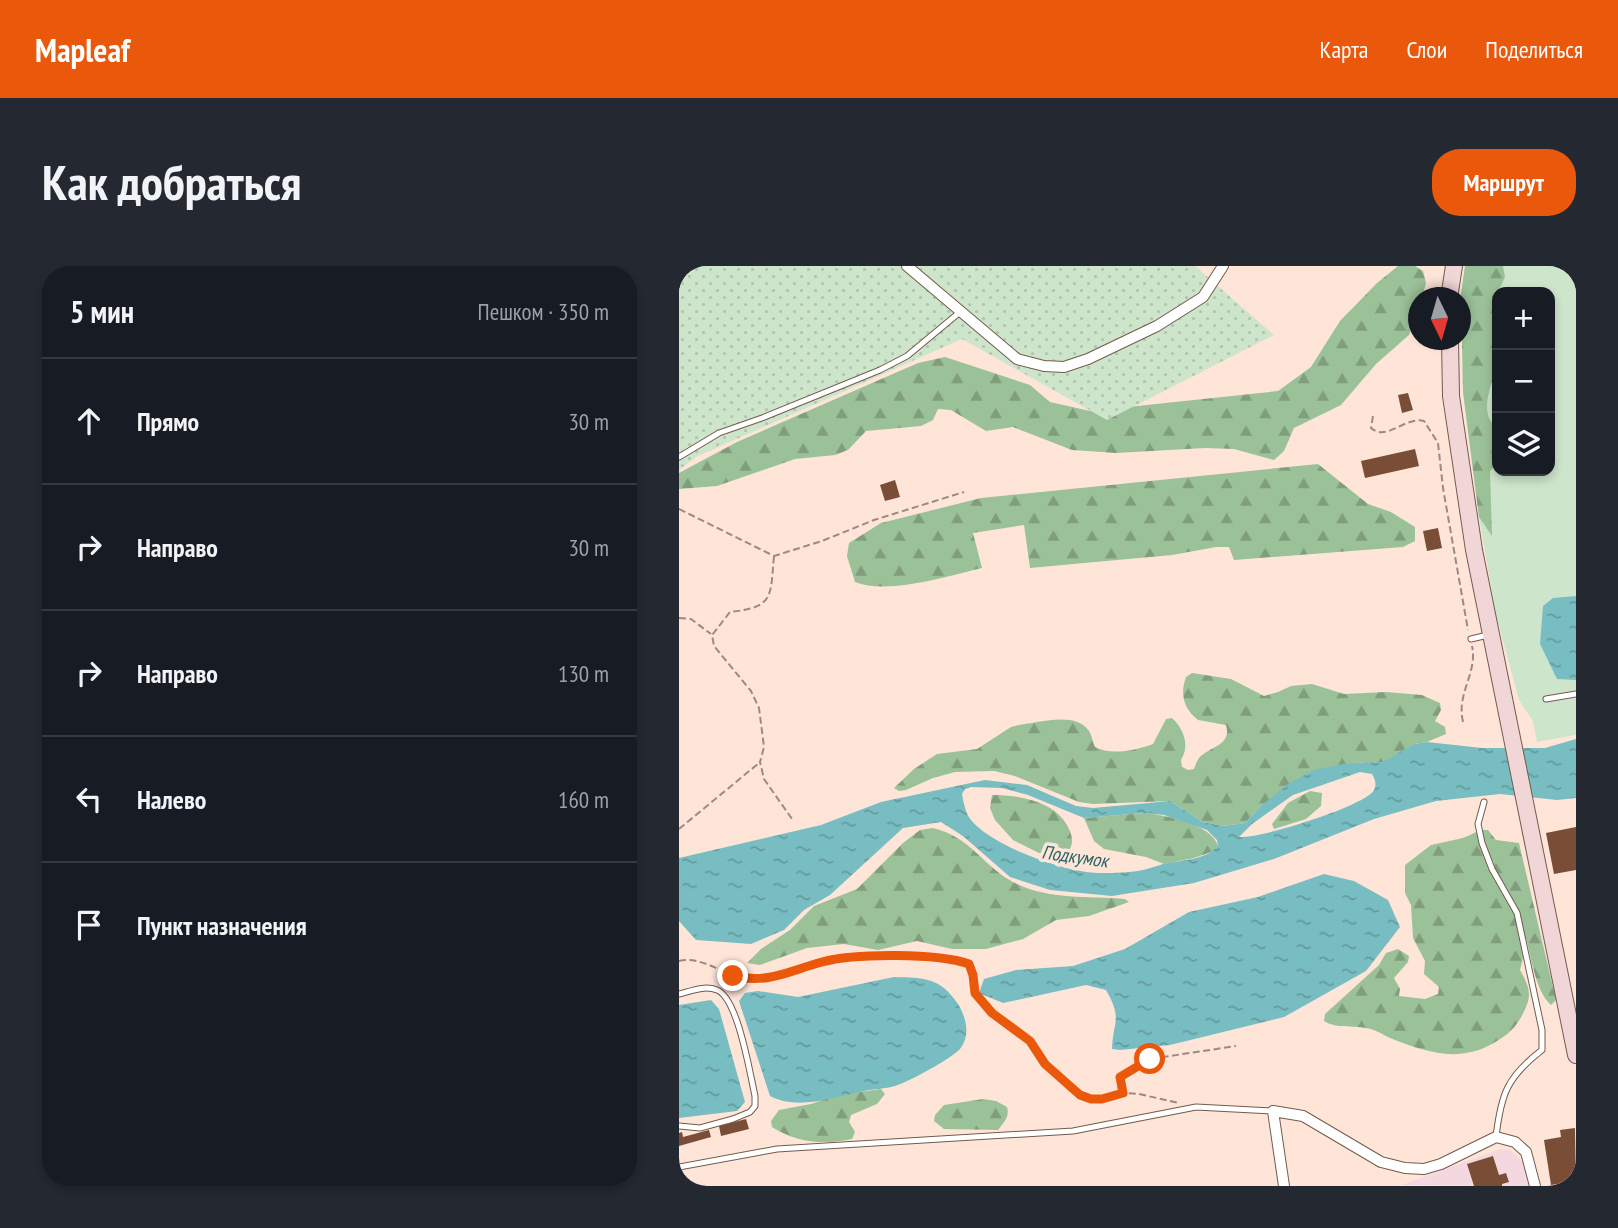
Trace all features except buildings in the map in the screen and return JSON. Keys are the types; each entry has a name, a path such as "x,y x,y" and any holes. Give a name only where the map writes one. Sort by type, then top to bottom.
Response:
{"street":[{"path":"907,266 1017,359 1044,366 1064,367 1088,359 1157,326 1203,297 1223,266"},
{"path":"1451,287 1454,266"},
{"path":"1450,350 1453,409 1474,550 1535,848 1572,1010 1576,1055"},
{"path":"1284,1186 1273,1111 1303,1116 1381,1162 1405,1168 1424,1169 1441,1164 1496,1137 1515,1142 1527,1152 1535,1186"}],"lane":[{"path":"679,457 719,433 762,418 907,356 962,310"},
{"path":"1471,639 1492,635"},
{"path":"1546,699 1576,694"},
{"path":"1484,802 1478,824 1482,843 1492,869 1517,913 1542,1031 1542,1050 1514,1077 1502,1098 1496,1137"},
{"path":"679,994 703,988 718,990 727,997 734,1011 755,1096 755,1106 750,1112 733,1119 700,1128 679,1126"},
{"path":"679,1167 777,1149 1073,1131 1196,1107 1273,1111"}],"path":[{"path":"1373,416 1371,428 1384,433 1416,419 1425,421 1438,443 1465,620 1474,655 1463,693 1461,711 1464,722"},
{"path":"679,509 774,556 822,541 874,520 964,492"},
{"path":"712,635 730,612 755,609 762,605 771,584 774,556"},
{"path":"679,618 691,619 712,635 714,646 751,691 759,708 764,747 760,762 764,779 792,819"},
{"path":"679,829 760,762"},
{"path":"679,961 687,959 751,980 778,977 824,961 922,956 958,960 969,964 975,993 992,1013 1030,1041 1045,1064 1080,1095 1102,1099 1123,1093 1196,1107"},
{"path":"1123,1093 1120,1077 1150,1059 1236,1046"}],"shaded area":[{"path":"1500,1149 1510,1150 1523,1162 1529,1186 1402,1185"}],"green space":[{"path":"679,266 1195,266 1274,335 1107,420 962,339 696,457 679,470"},
{"path":"1398,266 1415,266 1423,271 1425,287 1408,287 1408,336 1376,364 1341,405 1294,428 1284,451 1274,460 1234,449 1116,453 1072,450 1013,427 986,431 951,410 938,409 933,420 921,426 866,431 848,450 835,455 795,459 717,486 679,489 679,473 737,442 918,363 945,357 1030,385 1050,402 1090,411 1278,391 1311,367 1340,321 1377,283"},
{"path":"1465,266 1576,266 1576,735 1537,742 1533,721 1519,700 1496,615 1479,517 1463,392 1462,350 1471,350 1471,287 1462,287"},
{"path":"1465,266 1503,266 1505,277 1500,287 1492,287 1492,382 1487,401 1488,416 1492,422 1492,536 1479,517 1463,392 1462,350 1471,350 1471,287 1462,287"},
{"path":"1318,464 1368,504 1391,512 1415,527 1415,541 1403,547 1234,560 1229,547 1216,547 1172,555 1030,568 1024,525 973,533 982,568 918,583 884,586 855,582 847,556 849,543 881,523 981,498"},
{"path":"1192,673 1231,679 1264,696 1291,686 1312,684 1344,694 1386,692 1422,695 1440,703 1441,710 1435,721 1445,727 1446,734 1414,744 1384,762 1348,763 1261,806 1245,823 1223,826 1203,822 1170,801 1093,804 1079,802 1015,776 994,771 955,772 906,790 899,791 894,788 914,769 937,754 977,749 1011,727 1056,720 1075,721 1083,725 1089,731 1095,747 1116,752 1153,744 1166,719 1172,718 1180,727 1184,738 1182,767 1194,769 1199,758 1223,742 1227,732 1226,725 1198,720 1189,711 1183,689 1186,677"},
{"path":"1310,791 1322,793 1321,806 1306,819 1274,829 1272,824 1288,803"},
{"path":"992,795 1025,798 1056,812 1070,832 1072,842 1069,851 1066,854 1039,853 1013,840 995,820 990,808"},
{"path":"1144,813 1197,826 1214,838 1218,846 1214,851 1194,858 1164,864 1146,857 1104,849 1094,841 1084,818"},
{"path":"933,828 957,838 1003,875 1026,888 1053,894 1125,899 1129,902 1089,916 1056,920 1023,939 986,949 952,949 917,941 878,950 844,944 807,948 760,965 747,963 761,949 790,930 814,906 857,889 903,843 920,830"},
{"path":"1481,830 1488,830 1496,840 1519,843 1556,1000 1551,1005 1541,992 1526,938 1521,939 1523,958 1520,970 1529,994 1527,1005 1511,1030 1479,1050 1454,1054 1429,1051 1369,1029 1339,1026 1324,1021 1325,1014 1379,965 1386,953 1398,949 1409,956 1408,962 1394,978 1400,989 1399,996 1425,999 1438,994 1439,987 1424,974 1425,961 1413,938 1411,905 1405,893 1405,865 1431,845 1463,838"},
{"path":"881,1089 885,1094 877,1104 851,1115 849,1122 855,1132 852,1139 811,1141 772,1127 771,1121 779,1110 811,1104 837,1095"},
{"path":"983,1099 996,1101 1007,1107 1007,1117 998,1130 944,1129 934,1121 935,1115 944,1105"}],"water":[{"path":"1576,596 1576,680 1557,679 1540,644 1543,606 1553,598"},
{"path":"1576,739 1576,798 1557,800 1500,794 1436,801 1374,819 1274,859 1194,883 1112,896 1050,890 1010,877 963,836 941,822 903,828 830,895 804,910 784,930 751,944 696,940 679,921 679,858 821,825 881,802 985,780 1027,785 1076,806 1093,808 1170,801 1203,822 1223,826 1245,823 1288,784 1314,770 1348,763 1383,762 1414,744 1427,742 1482,748 1545,748","holes":["1360,772 1372,774 1375,780 1374,790 1367,797 1311,820 1267,833 1239,837 1252,824 1293,795","1002,788 1028,795 1084,818 1144,813 1164,815 1207,830 1217,840 1218,846 1202,856 1136,871 1099,873 1068,868 1012,848 981,830 971,820 964,805 962,794 965,789"]},
{"path":"1324,874 1354,881 1388,900 1400,927 1366,971 1284,1017 1170,1045 1120,1050 1112,1049 1116,1014 1106,990 1086,985 1003,1003 979,993 984,979 1016,970 1073,966 1125,949 1189,912 1258,897"},
{"path":"894,977 931,981 951,995 961,1009 966,1026 960,1049 929,1070 891,1087 804,1103 770,1096 739,1001 745,993 758,991 798,997"},
{"path":"711,1000 719,1009 745,1102 737,1111 679,1118 679,1005"}],"route":[{"path":"733,976 751,980 778,977 824,961 863,958 922,956 958,960 969,964 975,993 992,1013 1030,1041 1045,1064 1080,1095 1102,1099 1123,1093 1120,1077 1150,1059"}],"water label":[{"name":"Подкумок","path":"1075,856"}]}
